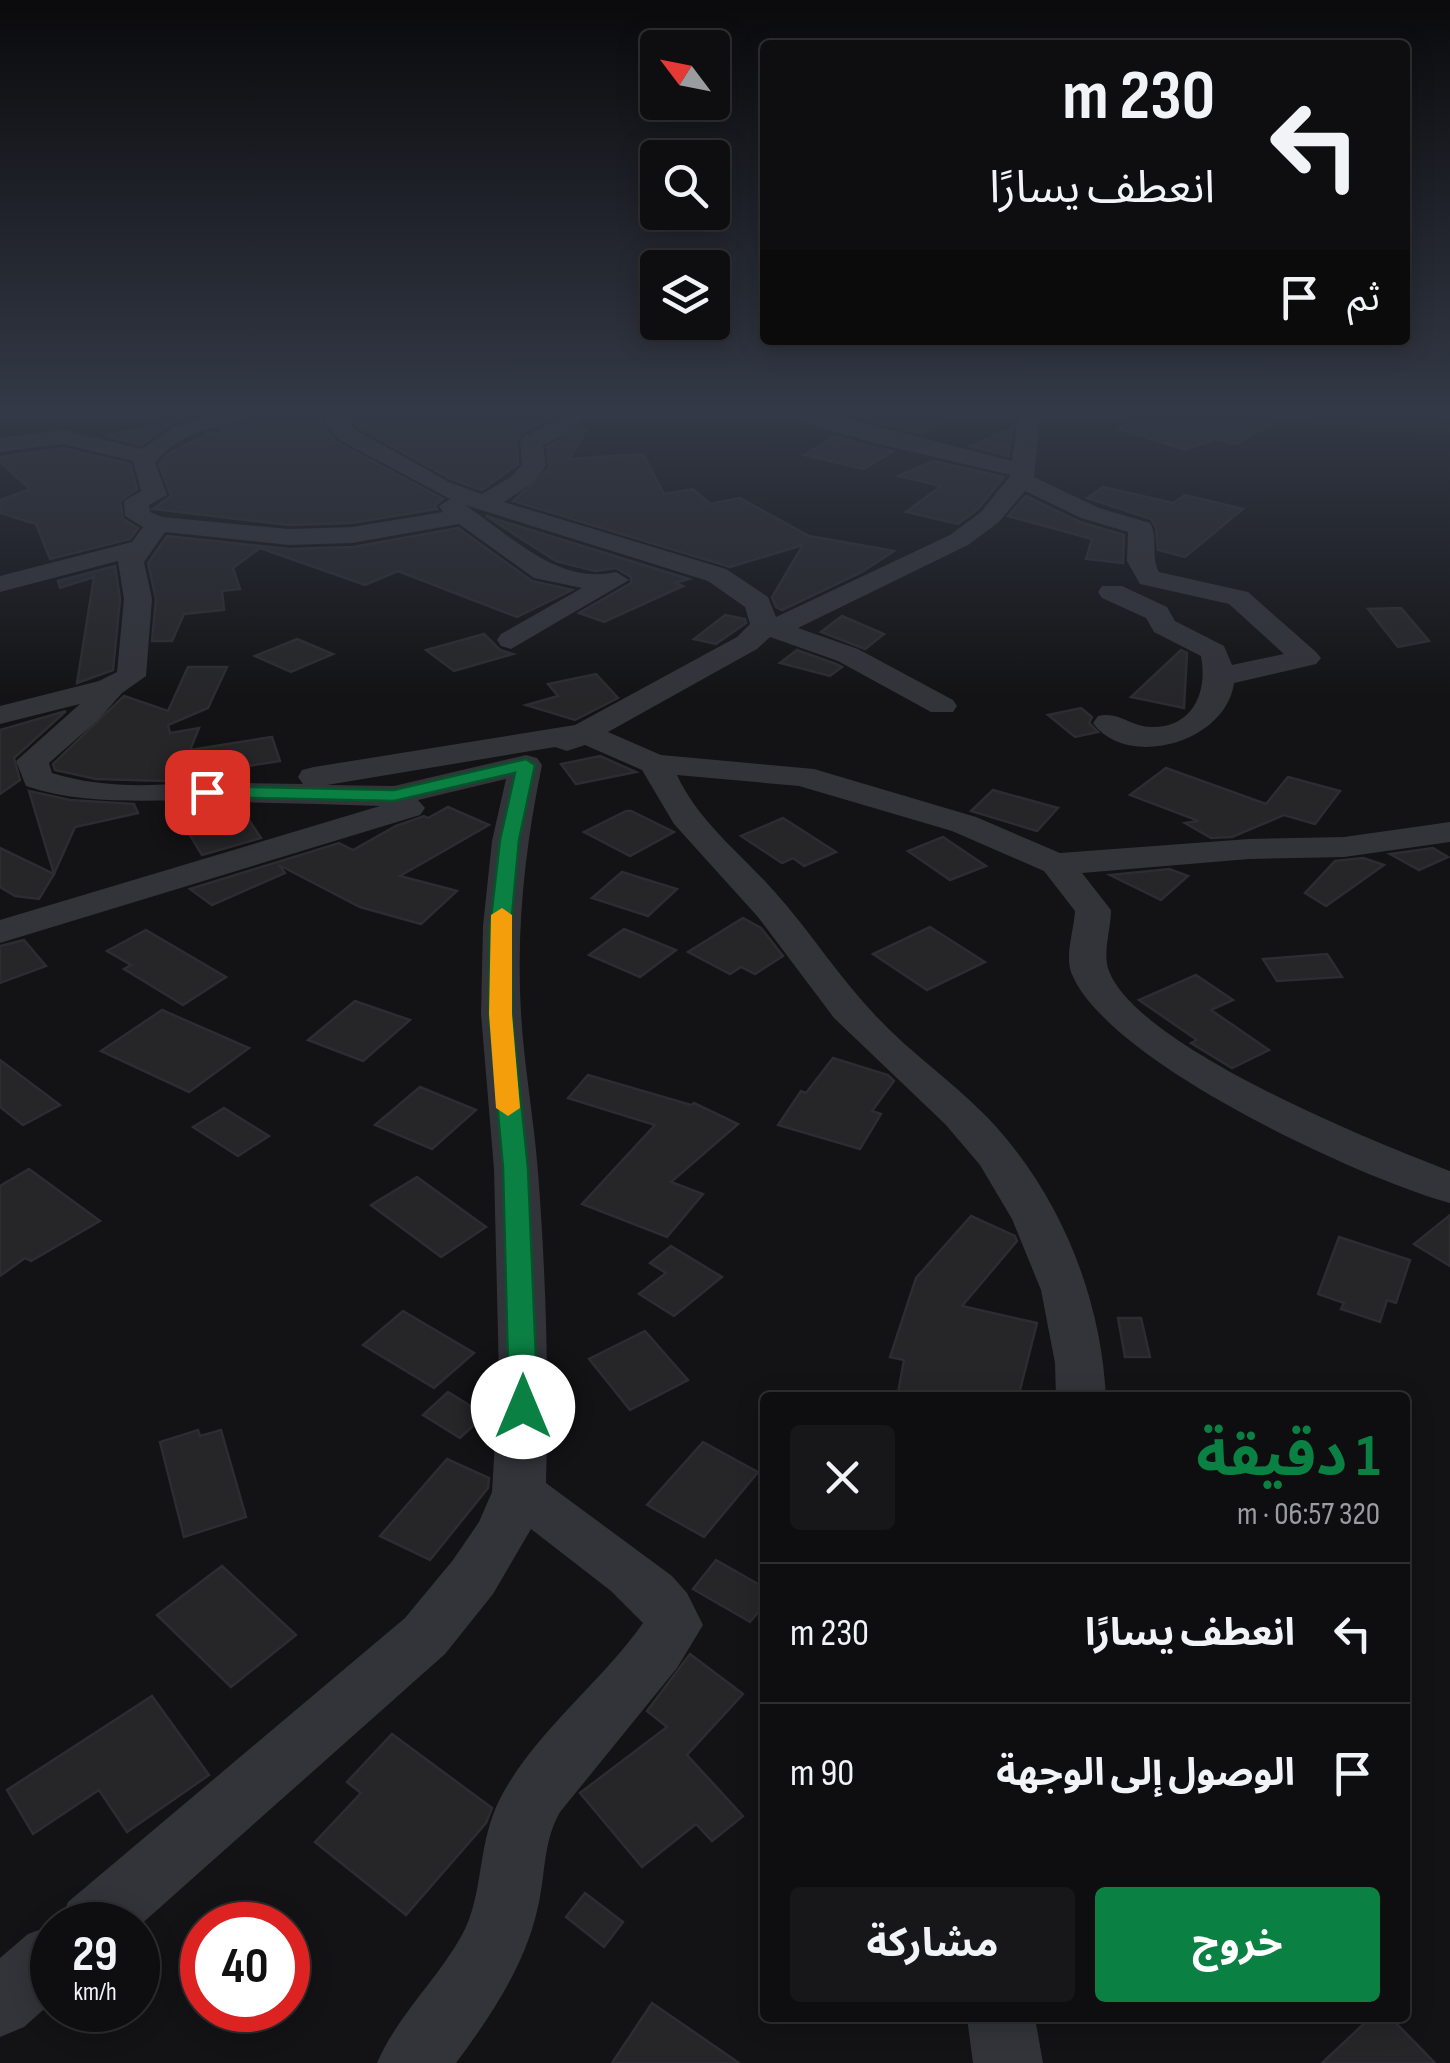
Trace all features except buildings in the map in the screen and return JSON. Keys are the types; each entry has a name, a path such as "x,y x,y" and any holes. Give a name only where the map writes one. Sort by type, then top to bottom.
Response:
{"street":[{"path":"137,504 140,519 158,524 288,537 352,535 467,504"},
{"path":"468,504 544,572 607,585"},
{"path":"469,504 651,554 731,582 758,603 770,627 848,655 942,706"},
{"path":"0,932 460,792 526,765 748,643 770,627 959,540 990,517 1000,504"},
{"path":"1075,504 1090,513 1142,528 1140,561 1149,578 1238,598 1306,658 1220,677"},
{"path":"0,715 110,688 134,671 138,599 130,566 158,524"},
{"path":"0,584 140,548"},
{"path":"511,640 607,585 651,554"},
{"path":"0,560 41,572"},
{"path":"1109,723 1134,737 1167,739 1201,720 1219,697 1220,677 1214,652 1164,626 1157,613 1112,592"},
{"path":"110,688 108,698 68,727 32,761 38,779 76,792 394,796 526,765"},
{"path":"207,792 584,733 654,764 722,767 818,780 964,824 1056,864 1093,910 1089,970 1119,1012 1224,1084 1304,1128 1450,1188"},
{"path":"654,764 661,784 683,814 770,910 861,1024 973,1128 992,1152 1026,1206 1073,1308 1082,1358 1081,1392"},
{"path":"118,1902 424,1636 473,1578 502,1533 519,1492 523,1356 516,1168 500,1014 501,926 510,840 526,765"},
{"path":"1056,864 1249,849 1344,847 1450,832"},
{"path":"412,2063 486,1958 505,1911 509,1860 522,1819 568,1752 636,1677 674,1625 672,1612 630,1573 519,1492"},
{"path":"0,2003 30,1977"},
{"path":"1002,2022 1008,2063"}],"slow traffic":[{"path":"502,915 500,1014 508,1108"}],"route":[{"path":"207,792 394,796 526,765 510,840 501,926 500,1014 516,1168 523,1407"}]}
